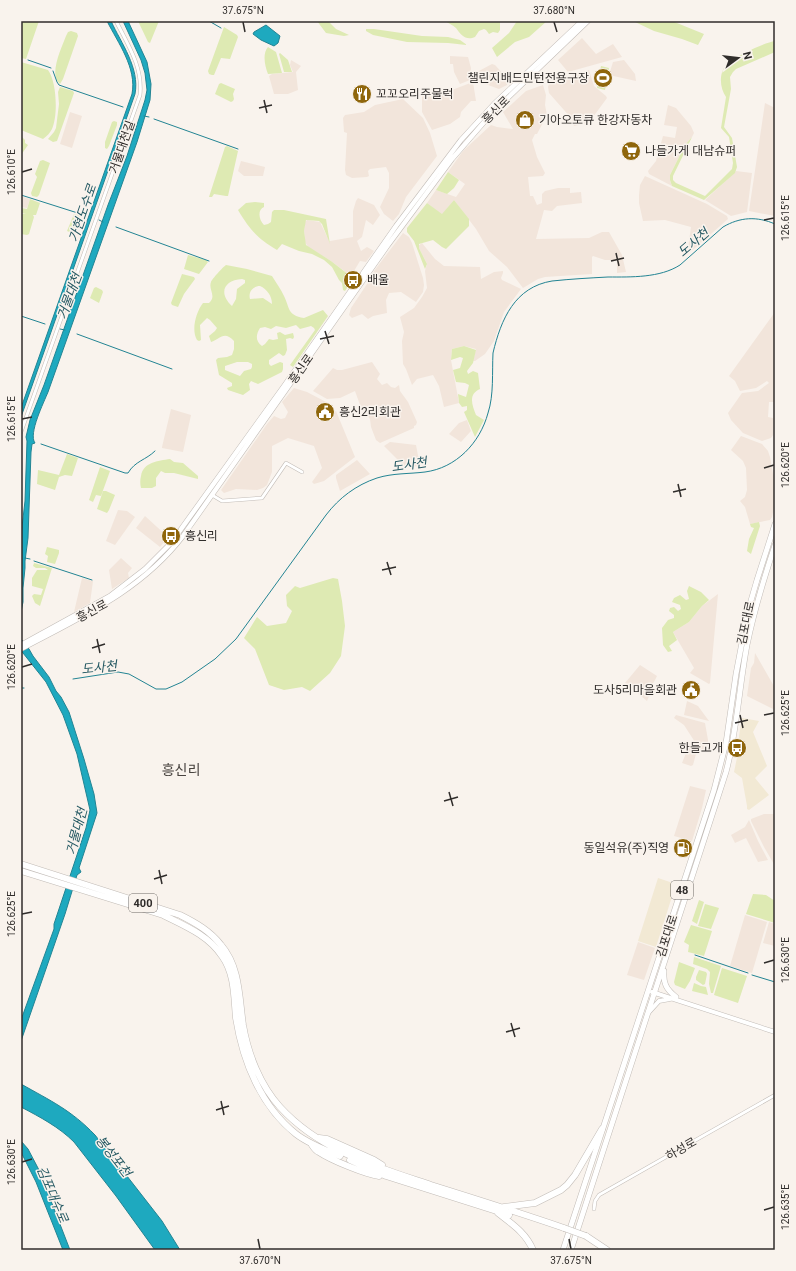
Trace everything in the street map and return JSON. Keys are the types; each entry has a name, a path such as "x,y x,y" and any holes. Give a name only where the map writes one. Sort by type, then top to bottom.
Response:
{"highway":[{"name":"400","path":"21,864 60,880"},
{"name":"400","path":"21,871 60,880 180,915 199,925 222,945 232,962 239,986 244,1027 250,1054 264,1085 280,1108 301,1126 340,1152 500,1208"},
{"name":"400","path":"84,887 163,915 185,925 203,936 222,957 229,968 232,979 241,1041 256,1084 264,1098 280,1118 296,1134 309,1143 386,1176 493,1210"},
{"path":"500,1208 535,1203 561,1190 575,1175 602,1130"},
{"path":"500,1208 585,1238 607,1250"},
{"path":"493,1210 563,1230"},
{"path":"493,1210 517,1228 530,1242 533,1250"},
{"path":"585,1238 601,1250"}],"main road":[{"name":"흥신로","path":"21,649 30,642 110,596 145,569 171,543 281,391 396,226 461,140 494,104 582,21"},
{"name":"흥신로","path":"21,645 30,642 111,601 136,583 178,543 388,245 456,154 492,113 588,21"},
{"name":"김포대로","path":"563,1250 684,885 723,757 748,611 775,524"},
{"name":"김포대로","path":"571,1250 731,752 747,646 756,603 775,544"},
{"path":"664,962 664,983 675,998"}],"street":[{"name":"거물대천길","path":"21,432 140,95 140,79 137,63 116,21"},
{"path":"212,494 222,501 262,498 286,463 302,472"},
{"path":"649,990 775,1031"},
{"path":"648,1013 659,1001 675,998"},
{"name":"하성로","path":"594,1209 597,1198 606,1191 775,1095"}],"shaded area":[{"path":"582,38 596,54 613,44 622,57 568,72 558,60"},
{"path":"450,56 468,57 471,68 470,80 460,84 454,72 453,64 450,64"},
{"path":"291,60 301,66 296,72 298,90 288,94 274,94 269,76 272,74 293,72 290,65"},
{"path":"624,60 635,74 636,81 609,75 613,62"},
{"path":"492,64 495,65 508,79 507,85 499,89 477,81 474,77 477,72"},
{"path":"589,70 594,86 607,98 587,123 574,126 571,118 549,93 548,87 549,84 553,82"},
{"path":"473,82 476,101 471,101 461,112 460,117 450,124 432,130 422,112 422,95 444,93"},
{"path":"543,85 546,95 545,105 547,115 537,134 535,134 532,140 537,157 545,173 543,176 528,177 530,196 533,196 537,205 542,203 542,194 545,191 558,188 570,188 570,193 581,192 582,203 557,206 552,211 544,210 536,239 589,238 602,232 609,232 622,255 626,272 617,273 617,260 605,260 593,256 592,274 545,277 538,279 523,288 507,267 489,251 476,229 454,200 442,215 427,203 436,190 456,197 465,184 448,172 463,151 491,125 513,129 503,112 526,91"},
{"path":"403,99 423,118 430,133 437,156 406,197 399,214 393,221 384,214 380,207 389,188 389,173 386,167 370,169 368,171 369,176 367,177 352,178 346,175 347,133 344,132 343,118 345,115 364,112 375,105"},
{"path":"765,103 775,108 775,216 749,211"},
{"path":"668,105 676,108 691,126 694,133 685,145 670,175 672,186 649,174 648,171 656,161 663,136 675,138 677,127 664,125"},
{"path":"70,112 82,116 72,148 60,144"},
{"path":"241,161 265,167 263,176 244,176 238,171"},
{"path":"736,171 752,173 747,212 731,216 705,200"},
{"path":"645,176 707,204 727,216 728,219 687,255 691,227 665,220 643,221 639,203 639,195 640,185"},
{"path":"21,196 30,199 27,208 21,207"},
{"path":"358,198 374,205 380,215 373,225 366,220 362,237 357,241 361,251 367,247 374,251 366,262 360,261 351,276 331,261 308,247 305,242 304,231 305,222 307,220 320,222 330,243 330,241 353,237 353,211"},
{"path":"403,233 409,237 412,243 423,278 423,292 416,302 401,292 389,293 386,300 387,313 373,316 368,319 362,314 352,318 349,315 351,308 374,271"},
{"path":"422,243 435,259 444,266 480,267 481,279 494,272 503,271 501,278 502,280 521,289 504,312 494,341 485,354 473,361 476,349 464,346 452,349 451,360 459,403 444,407 439,386 433,375 417,379 412,385 403,364 402,341 404,332 400,317 414,308 427,288 425,271 427,264 418,246"},
{"path":"775,312 775,402 769,402 768,417 773,418 773,435 771,438 762,441 743,433 731,420 728,413 742,393 758,391 769,383 767,381 756,388 740,391 735,381 729,376"},
{"path":"372,362 380,374 377,379 382,385 387,383 391,387 395,388 399,385 400,391 408,402 417,422 414,428 380,443 376,440 371,427 370,419 360,405 355,391 340,398 327,399 313,391 333,368 342,370"},
{"path":"294,388 307,392 328,403 319,410 324,418 336,411 355,457 324,481 314,484 312,482 322,468 314,446 288,438 272,446 272,472 267,485 257,490 236,489 224,493 221,490 267,424 274,416 281,419 285,418 288,412 282,402"},
{"path":"171,409 191,415 183,452 162,448"},
{"path":"467,420 471,431 461,442 449,434 459,423"},
{"path":"741,436 762,444 768,451 775,478 775,503 770,520 750,524 745,507 740,501 745,497 747,490 746,468 743,461 731,450"},
{"path":"390,442 416,445 420,466 405,467 384,446"},
{"path":"357,460 370,474 340,491 336,475"},
{"path":"118,510 127,511 135,517 115,545 106,541"},
{"path":"145,516 168,537 160,547 136,528"},
{"path":"121,558 132,568 128,573 129,578 112,589 109,570"},
{"path":"82,578 93,581 90,603 74,612"},
{"path":"718,594 709,684 690,673 694,668 673,632 689,622 702,606"},
{"path":"755,653 775,688 775,710 747,696"},
{"path":"640,665 657,676 654,682 647,689 650,694 647,701 625,683"},
{"path":"687,701 698,706 709,721 684,715"},
{"path":"676,715 705,723 708,749 702,753 684,725 674,718"},
{"path":"742,718 759,721 753,732 767,766 755,778 769,795 749,810 747,809 742,778 734,772 739,748"},
{"path":"690,743 696,754 693,765 691,766 682,763"},
{"path":"690,786 706,790 692,841 674,836"},
{"path":"764,814 775,814 775,866 751,821 751,819"},
{"path":"749,820 768,860 758,862 746,838 735,843 731,835 745,827"},
{"path":"658,878 676,884 656,947 638,941"},
{"path":"745,915 767,922 752,973 730,966"},
{"path":"769,922 775,924 775,946 763,943"},
{"path":"638,942 655,948 644,980 627,975"}],"green space":[{"path":"21,21 39,21 26,59 21,58"},
{"path":"138,21 159,21 150,43 148,42"},
{"path":"317,21 328,21 336,29 349,35 344,36 326,33"},
{"path":"445,21 500,21 500,30 498,33 493,32 489,34 484,29 479,31 475,37 466,38 455,27"},
{"path":"517,21 547,21 529,37 515,42 497,57 492,48 509,33"},
{"path":"633,21 672,21 704,34 698,45 654,31"},
{"path":"224,27 238,37 230,59 221,58 214,75 212,75 209,74 208,71"},
{"path":"366,29 422,36 448,37 460,40 467,45 407,42 373,35 366,31"},
{"path":"71,31 77,33 78,36 60,84 55,74 57,61 66,36 68,32"},
{"path":"775,41 775,52 736,69 730,77 731,89 724,127 732,138 737,167 735,173 704,200 672,186 670,175 685,145 692,137 673,176 673,180 676,183 705,196 732,169 733,163 729,137 721,128 726,97 721,84 723,70 738,57 755,48"},
{"path":"268,47 276,52 282,73 268,74 265,64 265,53"},
{"path":"280,53 288,60 292,72 284,72"},
{"path":"21,62 48,70 53,82 56,99 54,123 50,132 43,139 21,130"},
{"name":"챌린지배드민턴전용구장","path":"601,66 609,68 605,90 597,88"},
{"path":"221,83 235,89 233,101 231,102 215,94 219,84"},
{"path":"60,87 73,91 74,93 57,141 53,142 48,139 56,128 59,104 58,92"},
{"path":"112,122 117,122 117,125 107,149 105,148 105,142"},
{"path":"21,136 28,145 21,155"},
{"path":"227,146 238,151 228,196 214,194 212,197 209,197 225,147"},
{"path":"43,160 50,163 39,195 37,197 32,196 31,193 37,177 35,174 40,161"},
{"path":"448,172 459,180 454,188 447,194 436,190"},
{"path":"30,199 40,203 36,215 33,215 34,217 29,234 21,234 21,214 26,214 21,213 21,208 27,209"},
{"path":"454,200 469,219 469,226 446,249 433,240 419,244 419,248 427,264 425,269 414,241 407,232 407,228 427,203 442,214"},
{"path":"246,203 264,203 264,207 260,210 260,215 264,225 271,222 272,212 274,210 284,210 326,219 330,244 322,224 319,221 306,220 304,231 306,245 331,261 353,278 345,291 343,290 342,283 332,267 324,260 312,254 299,251 282,244 277,250 264,242 254,233 238,210"},
{"path":"74,214 79,215 80,217 74,234 67,231"},
{"path":"188,255 206,260 208,262 199,274 184,269"},
{"path":"226,265 272,276 283,293 290,310 299,317 304,318 323,310 328,316 293,367 290,365 315,330 314,328 311,326 300,329 296,325 286,328 276,326 271,329 265,327 260,328 257,337 258,342 262,346 269,339 278,339 277,333 280,332 285,335 293,333 294,337 293,339 286,339 287,350 285,355 283,356 279,353 269,360 269,364 271,366 280,362 283,363 282,372 258,384 251,381 249,384 250,390 243,395 228,390 227,388 232,386 232,383 219,375 216,360 218,358 232,355 234,341 227,336 222,336 211,342 209,336 217,328 207,318 200,325 201,340 197,340 194,331 196,316 200,307 203,303 209,303 212,298 211,282","holes":["242,279 245,280 245,283 237,289 236,299 232,306 225,296 225,288 231,282","257,286 263,287 267,291 271,298 272,304 263,298 250,299 250,292","237,362 248,362 252,364 251,369 244,371 240,376 225,370 225,366"]},
{"path":"182,274 194,277 195,279 184,294 178,307 172,305 171,303"},
{"path":"96,287 103,292 99,303 90,298 94,288"},
{"path":"464,346 476,350 473,363 467,371 468,374 473,371 478,373 480,389 476,391 472,397 472,404 476,415 484,420 475,437 464,412 467,410 467,406 462,407 459,403 458,394 466,397 469,385 456,382 453,370 460,368 463,358 460,357 451,360 452,349"},
{"path":"67,454 78,458 72,476 65,475 59,477 55,490 37,484 38,470 59,475"},
{"path":"170,459 174,462 183,463 198,476 198,479 161,471 156,478 156,486 152,488 141,488 140,482 142,471 148,465"},
{"path":"100,467 110,471 101,496 96,495 93,502 89,500"},
{"path":"103,491 115,495 107,513 97,509"},
{"path":"759,522 760,526 751,554 747,551 749,539 754,528 751,527 750,524"},
{"path":"47,547 59,550 55,564 47,562 48,556 45,554"},
{"path":"34,563 52,568 40,606 35,603 32,596 34,594 41,595 43,589 32,586 32,578 37,570 48,570 45,568 36,568 33,566"},
{"path":"333,578 338,579 345,626 341,656 330,673 310,691 302,687 284,690 269,685 255,649 244,638 257,617 267,626 286,623 292,611 287,606 286,595 295,586 300,588"},
{"path":"689,586 701,592 709,600 689,622 673,632 677,640 669,646 672,651 668,652 663,645 662,628 668,620 674,618 674,615 669,611 670,608 674,607 678,611 681,609 680,605 672,602 674,598 680,595 686,600 689,599 687,591"},
{"path":"753,894 766,895 775,901 775,923 746,914"},
{"path":"699,900 704,902 697,924 692,921"},
{"path":"705,904 719,908 711,929 698,926"},
{"path":"691,925 712,931 704,956 688,952 689,945 684,942"},
{"path":"694,957 721,966 713,993 711,993 709,984 710,972 707,969 693,964"},
{"path":"679,962 695,968 685,989 675,985 674,982"},
{"path":"722,968 747,976 738,1003 714,995"},
{"path":"699,970 706,972 707,974 705,984 703,985 696,980"},
{"path":"694,983 706,987 708,995 692,991"}],"water":[{"path":"107,21 111,21 129,56 135,75 135,94 21,417 21,408 132,94 132,75 126,56"},
{"path":"123,21 128,21 147,62 151,84 150,100 137,142 35,426 33,439 35,443 32,444 31,452 28,538 21,612 21,536 25,501 26,437 30,420 127,156 147,90 145,73 141,60"},
{"path":"266,25 280,36 278,43 274,46 261,40 253,34"},
{"path":"21,639 49,677 69,712 94,794 97,813 79,868 81,872 77,875 21,1041 21,1020 54,929 54,924 86,828 90,810 77,754 63,715 46,682 21,650"},
{"path":"21,1084 69,1112 95,1135 162,1221 180,1250 155,1250 74,1142 56,1127 21,1107"},
{"path":"21,1141 28,1149 39,1170 70,1250 63,1250 36,1182 21,1152"}],"waterway":[{"path":"209,21 221,28"},
{"path":"28,60 51,68"},
{"path":"53,71 59,85 123,107"},
{"path":"144,116 149,117"},
{"path":"154,119 238,149"},
{"name":"가현도수로","path":"21,195 84,215"},
{"name":"도사천","path":"73,679 118,672 129,674 156,689 166,689 182,682 215,659 236,639 326,515 342,498 355,488 377,478 389,475 436,470 447,465 465,452 473,444 479,434 490,406 493,353 500,328 512,306 519,297 528,290 539,284 552,281 654,275 680,265 723,227 736,221 755,219 768,221 775,224"},
{"path":"99,220 103,222"},
{"path":"116,227 209,261"},
{"path":"21,316 45,324"},
{"name":"거물대천","path":"60,329 65,330"},
{"path":"77,334 172,369"},
{"path":"41,444 125,473 128,473 137,463 155,451"},
{"path":"25,558 30,559"},
{"path":"34,561 92,580"},
{"path":"695,955 748,973"},
{"path":"752,975 775,982"}],"place":[{"name":"챌린지배드민턴전용구장","path":"603,78"},
{"name":"꼬꼬오리주물럭","path":"362,94"},
{"name":"기아오토큐 한강자동차","path":"525,120"},
{"name":"나들가게 대남슈퍼","path":"631,151"},
{"name":"배울","path":"353,280"},
{"name":"흥신2리회관","path":"325,412"},
{"name":"흥신리","path":"171,536"},
{"name":"도사5리마을회관","path":"691,690"},
{"name":"한들고개","path":"737,748"},
{"name":"동일석유(주)직영","path":"683,848"}],"district":[{"name":"흥신리","path":"181,770"}],"water label":[{"name":"봉성포천","path":"114,1156"},
{"name":"김포대수로","path":"53,1194"}]}
